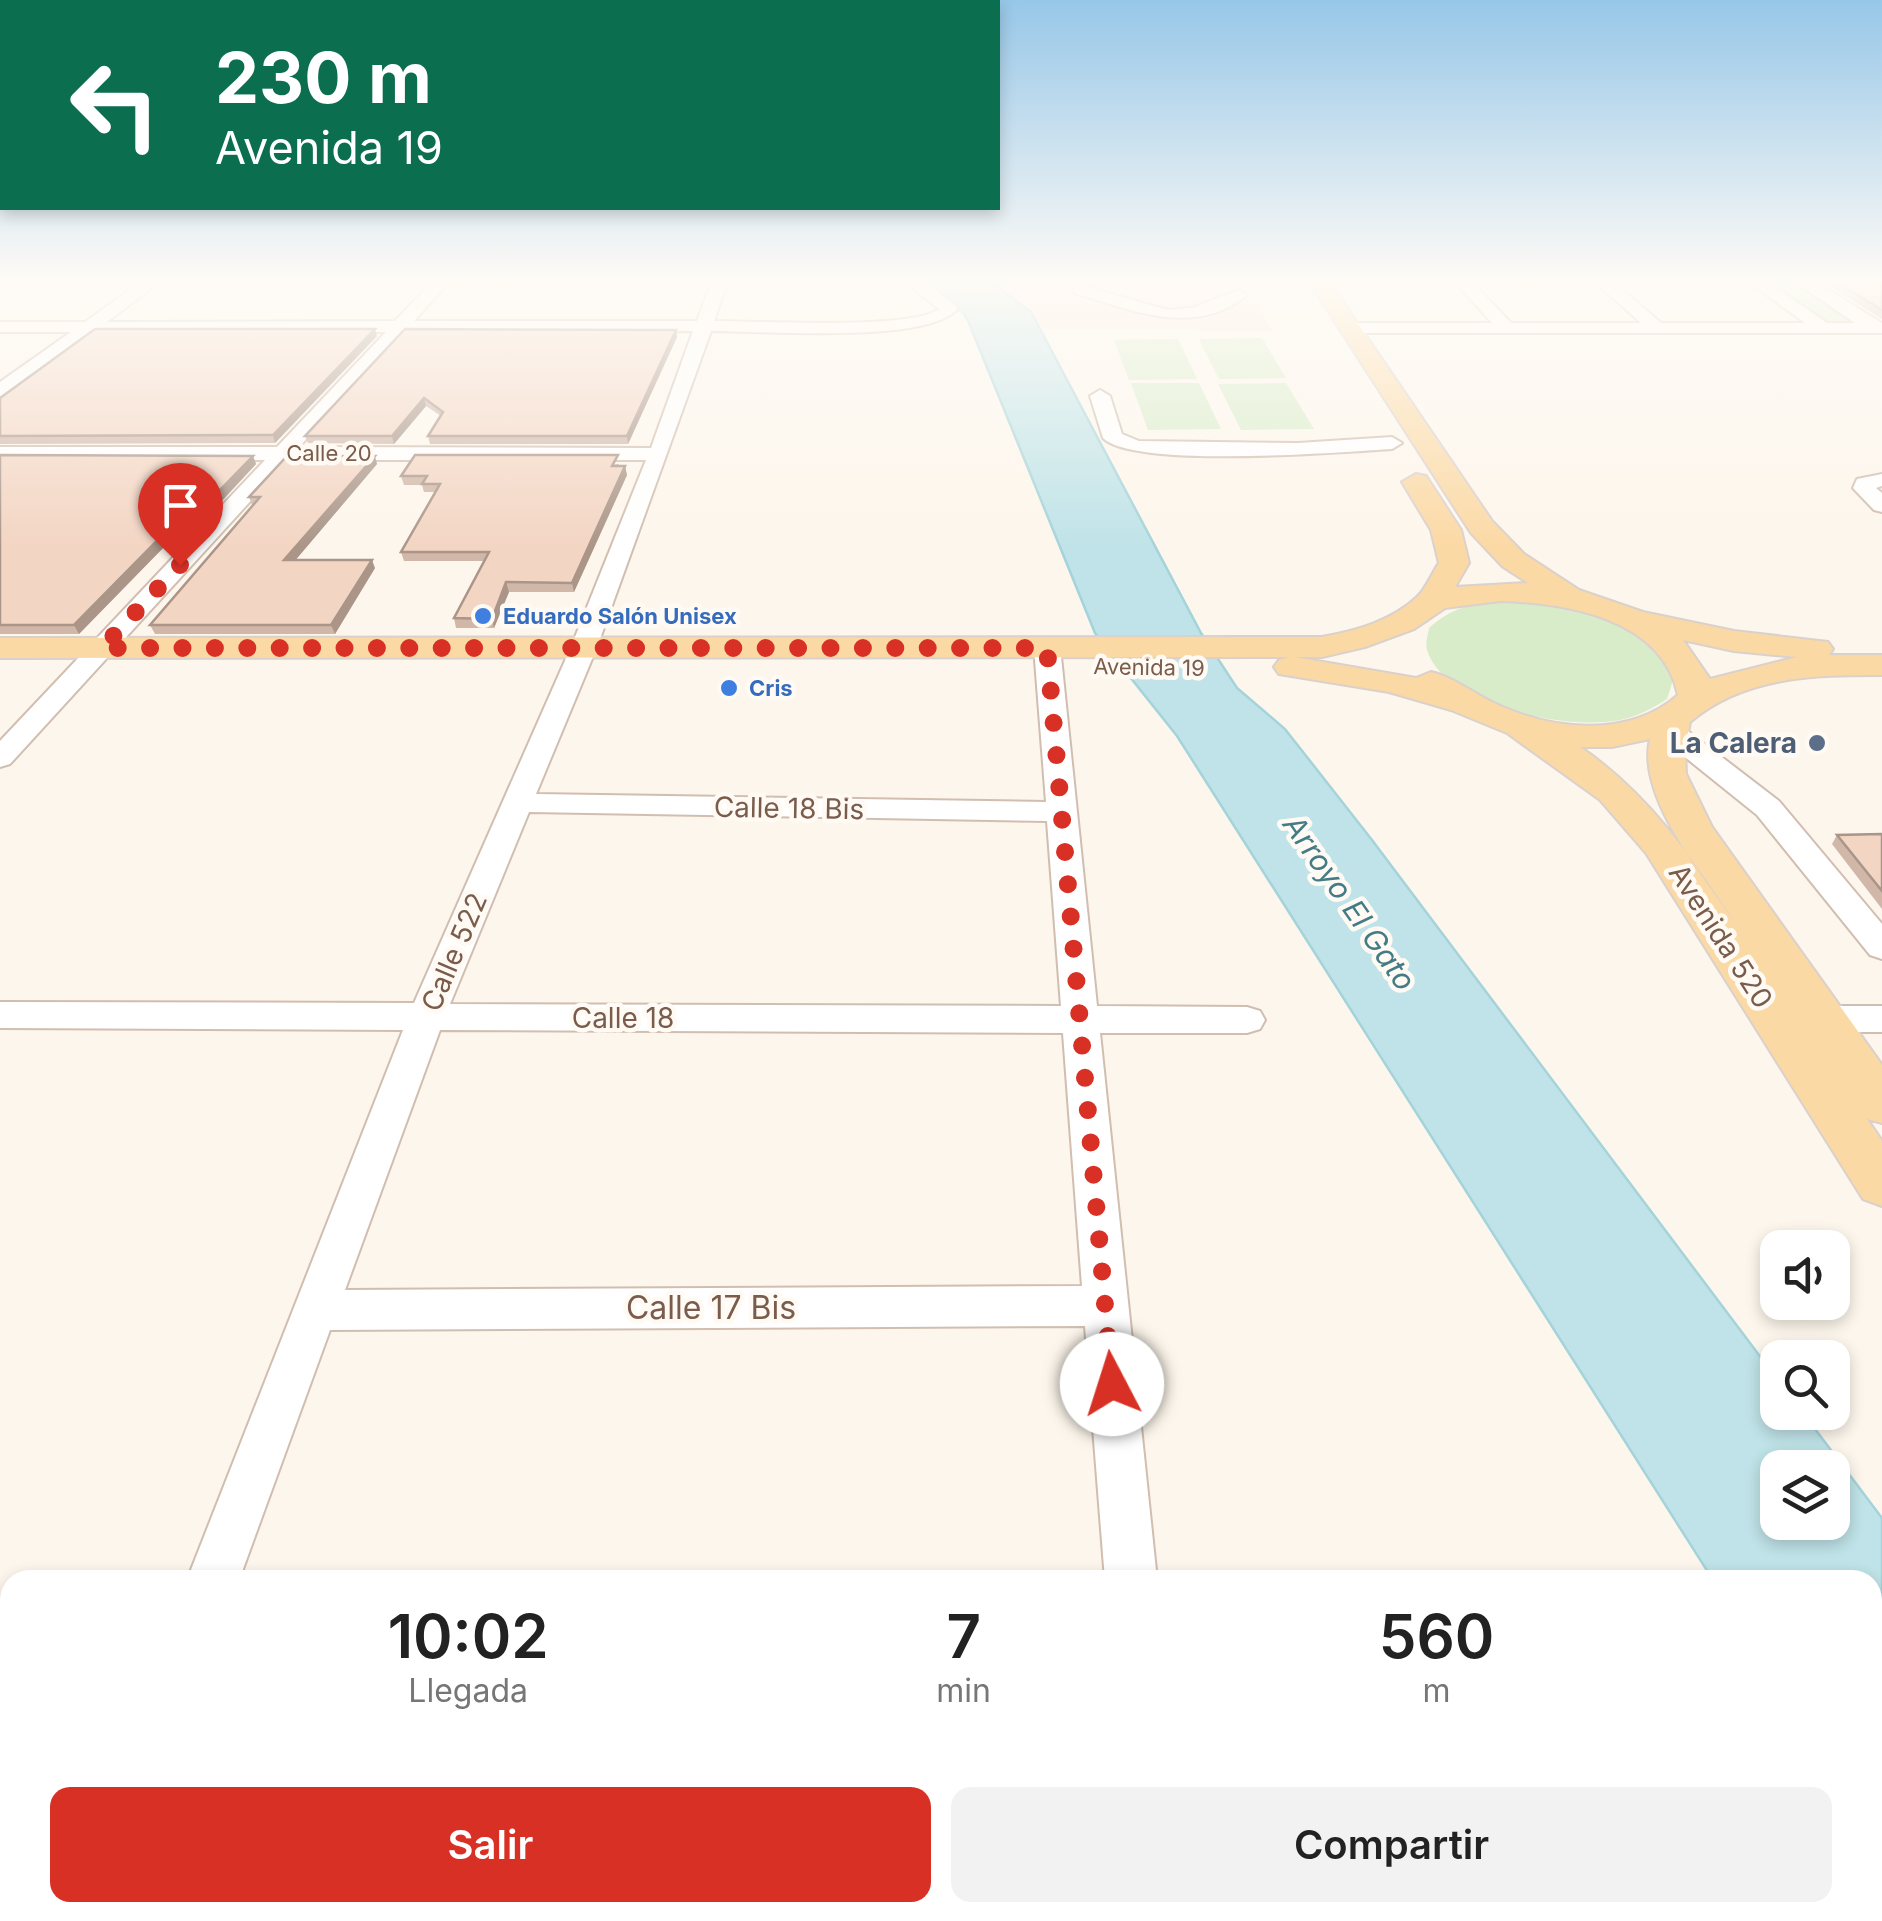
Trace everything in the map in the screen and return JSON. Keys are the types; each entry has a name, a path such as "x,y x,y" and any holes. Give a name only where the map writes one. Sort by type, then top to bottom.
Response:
{"main road":[{"path":"1346,370 1452,545 1454,563 1403,639 1410,659 1428,680 1455,700 1520,727 1565,734 1608,734 1645,729 1785,668 1882,665"},
{"path":"1377,370 1481,527 1513,560 1575,596 1626,618 1664,642 1689,669 1680,715"},
{"name":"Avenida 19","path":"1220,658 1322,648 1360,640 1418,612 1487,592 1521,590 1575,596"},
{"path":"1626,618 1734,641 1811,650 1882,649"},
{"name":"Avenida 19","path":"0,648 93,658"},
{"name":"Avenida 19","path":"0,668 93,658 1220,658 1332,670 1455,700"},
{"name":"Avenida 520","path":"1680,715 1667,774 1693,829 1882,1104"},
{"name":"Avenida 520","path":"1520,727 1596,774 1625,799 1662,845 1882,1184"}],"street":[{"path":"0,391 30,370"},
{"path":"0,758 362,370"},
{"name":"Calle 522","path":"217,1570 426,1017 579,657 690,370"},
{"path":"1100,396 1113,438 1136,448 1298,449 1392,442"},
{"name":"Calle 20","path":"0,453 659,454"},
{"path":"1882,480 1864,488 1882,505"},
{"path":"1049,657 1078,1019 1130,1570"},
{"path":"1680,715 1768,808 1882,947"},
{"name":"Calle 18 Bis","path":"516,803 1062,812"},
{"name":"Calle 18","path":"0,1015 1247,1020"},
{"path":"1825,1019 1882,1020"},
{"name":"Calle 17 Bis","path":"316,1310 1105,1306"}],"green space":[{"path":"1125,370 1193,370 1197,379 1129,380"},
{"path":"1214,370 1281,370 1286,378 1219,379"},
{"path":"1131,383 1199,383 1221,429 1148,430"},
{"path":"1286,383 1314,429 1241,430 1218,384"},
{"path":"1516,599 1585,611 1627,628 1646,641 1674,677 1667,699 1629,718 1558,720 1478,698 1437,669 1427,650 1429,628 1459,609"}],"water":[{"name":"Arroyo El Gato","path":"988,370 1062,370 1201,633 1237,688 1285,729 1372,840 1760,1356 1760,1430 1816,1430 1831,1450 1760,1450 1760,1540 1850,1540 1850,1475 1882,1518 1882,1570 1707,1570 1177,736 1095,633"}],"building":[{"path":"39,370 336,370 273,435 0,436 0,398"},
{"path":"367,370 658,370 627,436 428,436 443,412 424,398 392,436 305,436"},
{"path":"0,455 253,456 214,496 201,496 74,625 0,625"},
{"path":"415,455 618,455 612,466 625,466 572,583 506,582 492,619 454,618 489,552 401,552 440,484 422,484 427,476 401,476"},
{"path":"287,456 375,456 284,560 372,560 331,625 150,625 260,497 249,497"},
{"path":"1882,834 1882,891 1837,835"}],"place":[{"name":"Eduardo Salón Unisex","path":"483,616"},
{"name":"Cris","path":"729,688"},
{"name":"La Calera","path":"1817,743"}],"route":[{"path":"180,565 102,648 1047,648 1112,1384"}]}
